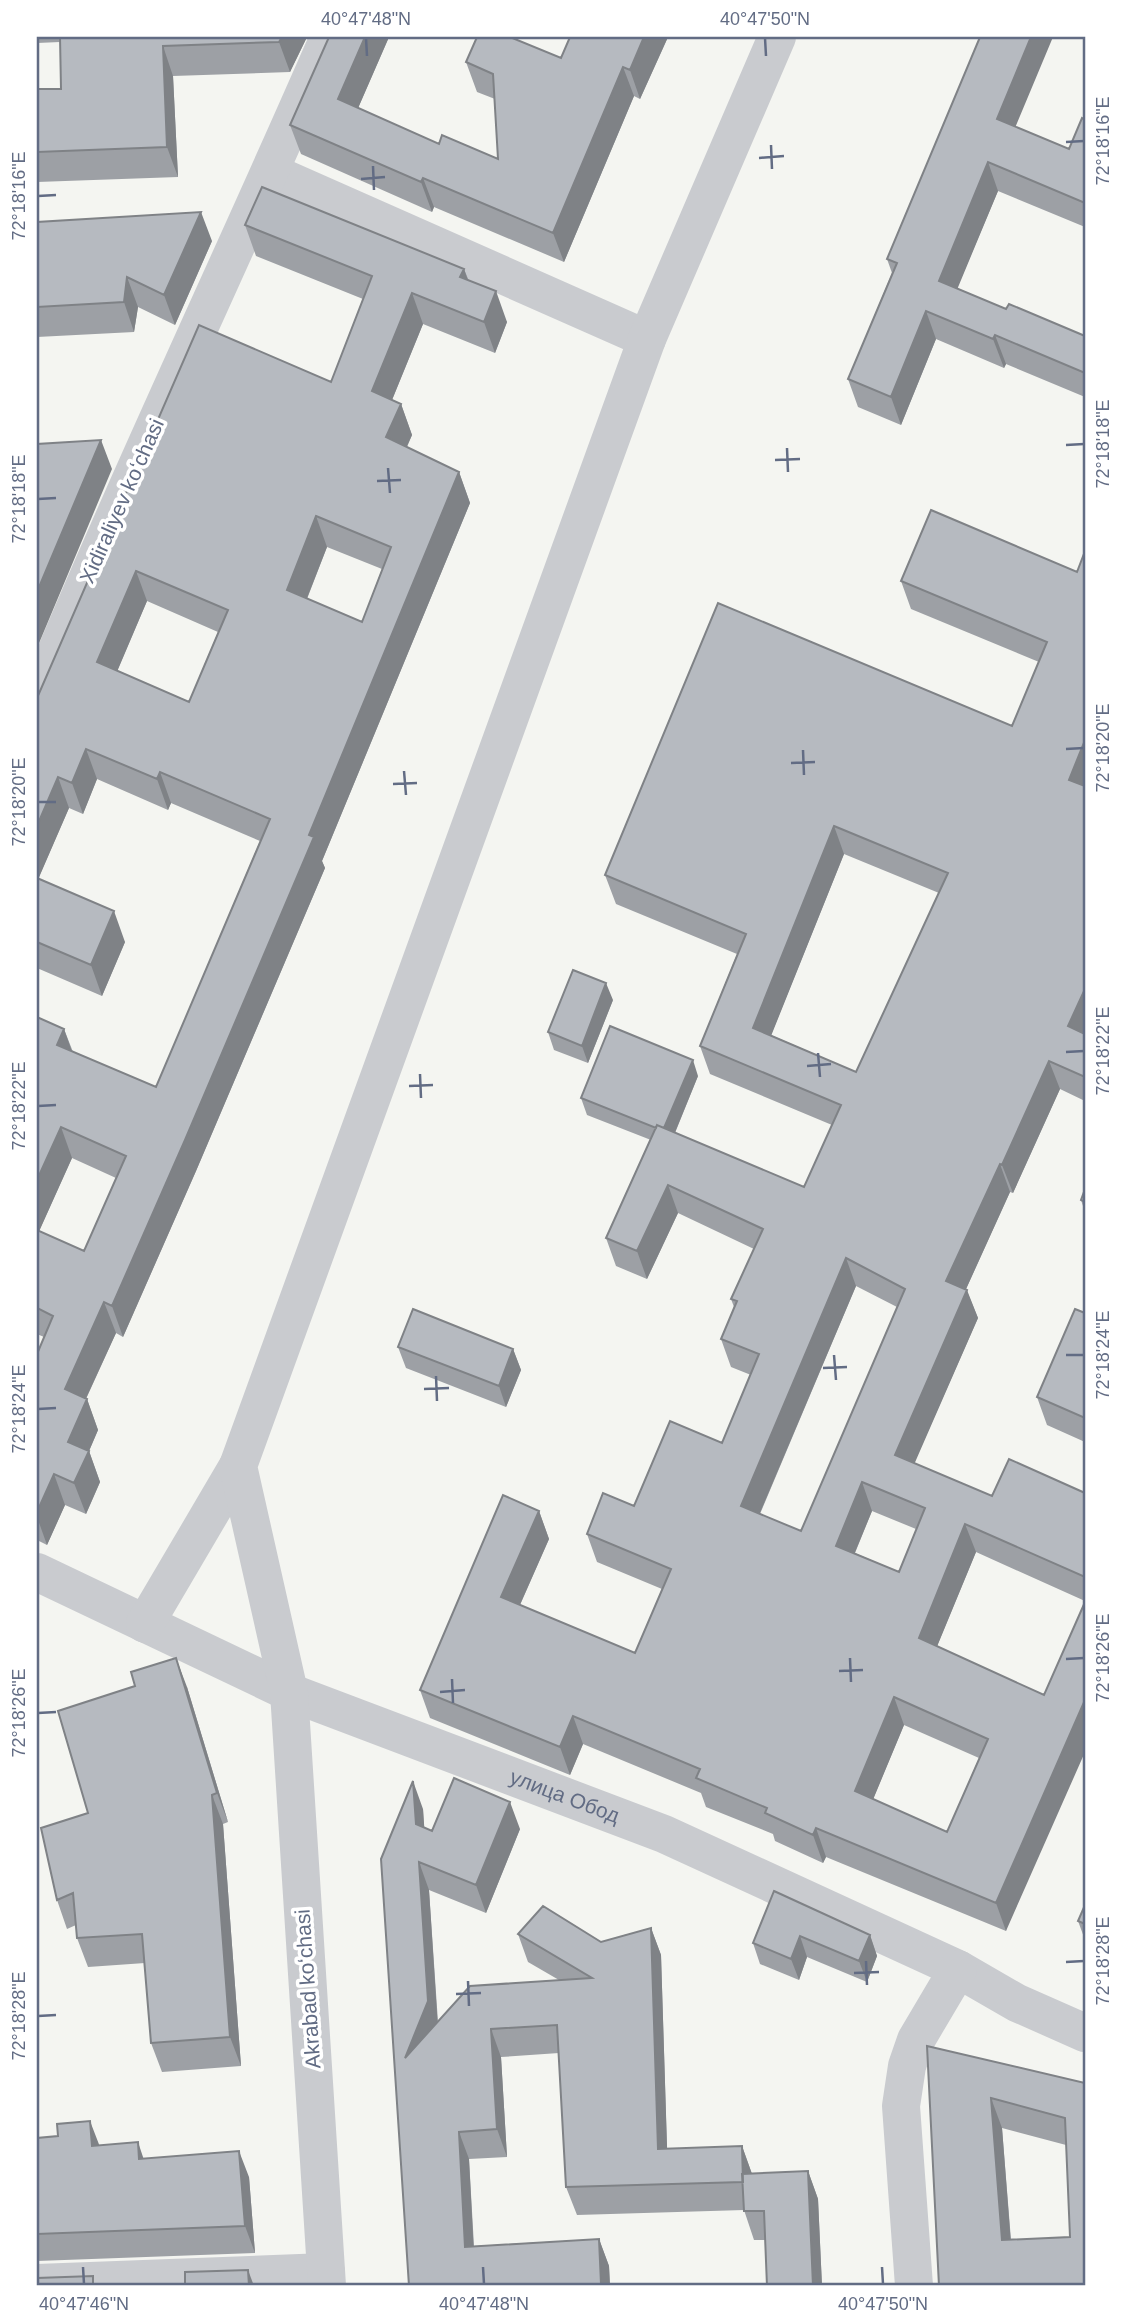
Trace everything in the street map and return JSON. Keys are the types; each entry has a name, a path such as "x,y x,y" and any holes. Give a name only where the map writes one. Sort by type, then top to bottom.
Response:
{"street":[{"name":"Xidiraliyev koʻchasi","path":"37,698 92,564 329,37"},
{"path":"145,1624 238,1466 647,339 777,37"},
{"path":"270,172 647,339"},
{"name":"Akrabad koʻchasi","path":"238,1466 289,1692 326,2279"},
{"name":"улица Обод","path":"37,1572 289,1692 664,1834 958,1969 1017,2003 1085,2034"},
{"path":"914,2286 901,2106 906,2066 916,2040 958,1969"},
{"path":"37,2283 326,2279"}],"building":[{"path":"60,37 282,37 279,42 163,46 167,147 37,152 37,89 61,89"},
{"path":"329,37 365,37 338,99 439,144 442,135 498,159 493,74 466,62 477,37 510,37 561,58 570,37 644,37 630,70 623,67 553,233 423,178 421,182 290,125"},
{"path":"980,37 1031,37 997,119 1069,149 1082,118 1085,120 1085,203 988,162 939,281 1006,309 1009,304 1085,336 1085,373 995,335 993,339 926,311 891,397 848,379 897,263 887,259"},
{"path":"262,187 464,269 460,277 496,291 484,322 412,293 372,391 401,404 386,437 459,472 309,835 314,837 185,1140 112,1306 104,1302 65,1389 87,1399 68,1442 89,1451 74,1483 54,1474 37,1512 37,1354 53,1316 37,1308 37,1230 84,1251 126,1156 61,1127 37,1180 37,1017 64,1029 57,1045 156,1087 270,819 160,772 157,779 86,749 72,783 58,777 37,826 37,698 199,325 331,382 372,276 245,225","holes":["316,516 391,547 362,622 287,590","136,571 228,610 189,702 97,662"]},
{"path":"201,212 164,295 127,277 124,302 37,307 37,222"},
{"path":"101,440 37,592 37,444"},
{"path":"931,510 1077,572 1085,551 1085,740 1069,780 1085,786 1085,989 1068,1026 1085,1034 1085,1077 1049,1061 946,1281 967,1290 895,1455 992,1496 1009,1459 1085,1493 1085,1577 965,1524 919,1638 1044,1695 1085,1602 1085,1700 996,1903 816,1828 813,1835 765,1813 767,1808 696,1778 700,1769 573,1716 560,1747 420,1690 503,1495 539,1511 501,1597 635,1653 671,1569 587,1534 603,1493 634,1506 670,1421 722,1443 759,1354 721,1339 737,1301 731,1299 763,1229 668,1185 637,1251 606,1238 657,1125 804,1187 841,1105 700,1046 746,934 605,875 718,603 1012,726 1047,642 901,581","holes":["834,826 948,873 856,1072 753,1028","846,1258 905,1289 801,1531 741,1506","862,1482 925,1508 899,1572 836,1546","894,1697 988,1739 947,1832 855,1791"]},
{"path":"37,878 114,911 91,965 37,942"},
{"path":"573,970 606,983 582,1046 548,1032"},
{"path":"610,1026 693,1060 664,1128 657,1125 656,1128 581,1098"},
{"path":"413,1309 513,1349 499,1386 398,1347"},
{"path":"1075,1309 1085,1313 1085,1418 1037,1397"},
{"path":"176,1658 217,1793 212,1795 230,2037 151,2043 142,1934 77,1938 73,1893 57,1900 41,1828 88,1813 58,1711 135,1686 131,1672"},
{"path":"454,1778 510,1802 476,1885 419,1862 428,2001 405,2058 470,1986 592,1978 518,1934 543,1906 601,1942 651,1928 658,2149 742,2146 743,2182 566,2187 557,2025 491,2029 497,2129 459,2132 465,2247 599,2239 601,2284 409,2286 381,1859 413,1781 416,1824 432,1831"},
{"path":"774,1891 870,1935 859,1961 800,1936 791,1959 753,1943"},
{"path":"1085,1905 1085,1924 1078,1921"},
{"path":"927,2046 1085,2083 1085,2286 939,2286","holes":["991,2098 1065,2118 1070,2237 1002,2240"]},
{"path":"90,2121 92,2146 138,2142 139,2159 239,2151 245,2226 37,2234 37,2138 58,2136 57,2124"},
{"path":"808,2171 813,2286 767,2286 764,2211 744,2211 742,2174"},
{"path":"248,2270 249,2286 185,2286 185,2272"},
{"path":"93,2276 93,2286 37,2286 37,2278"}]}
